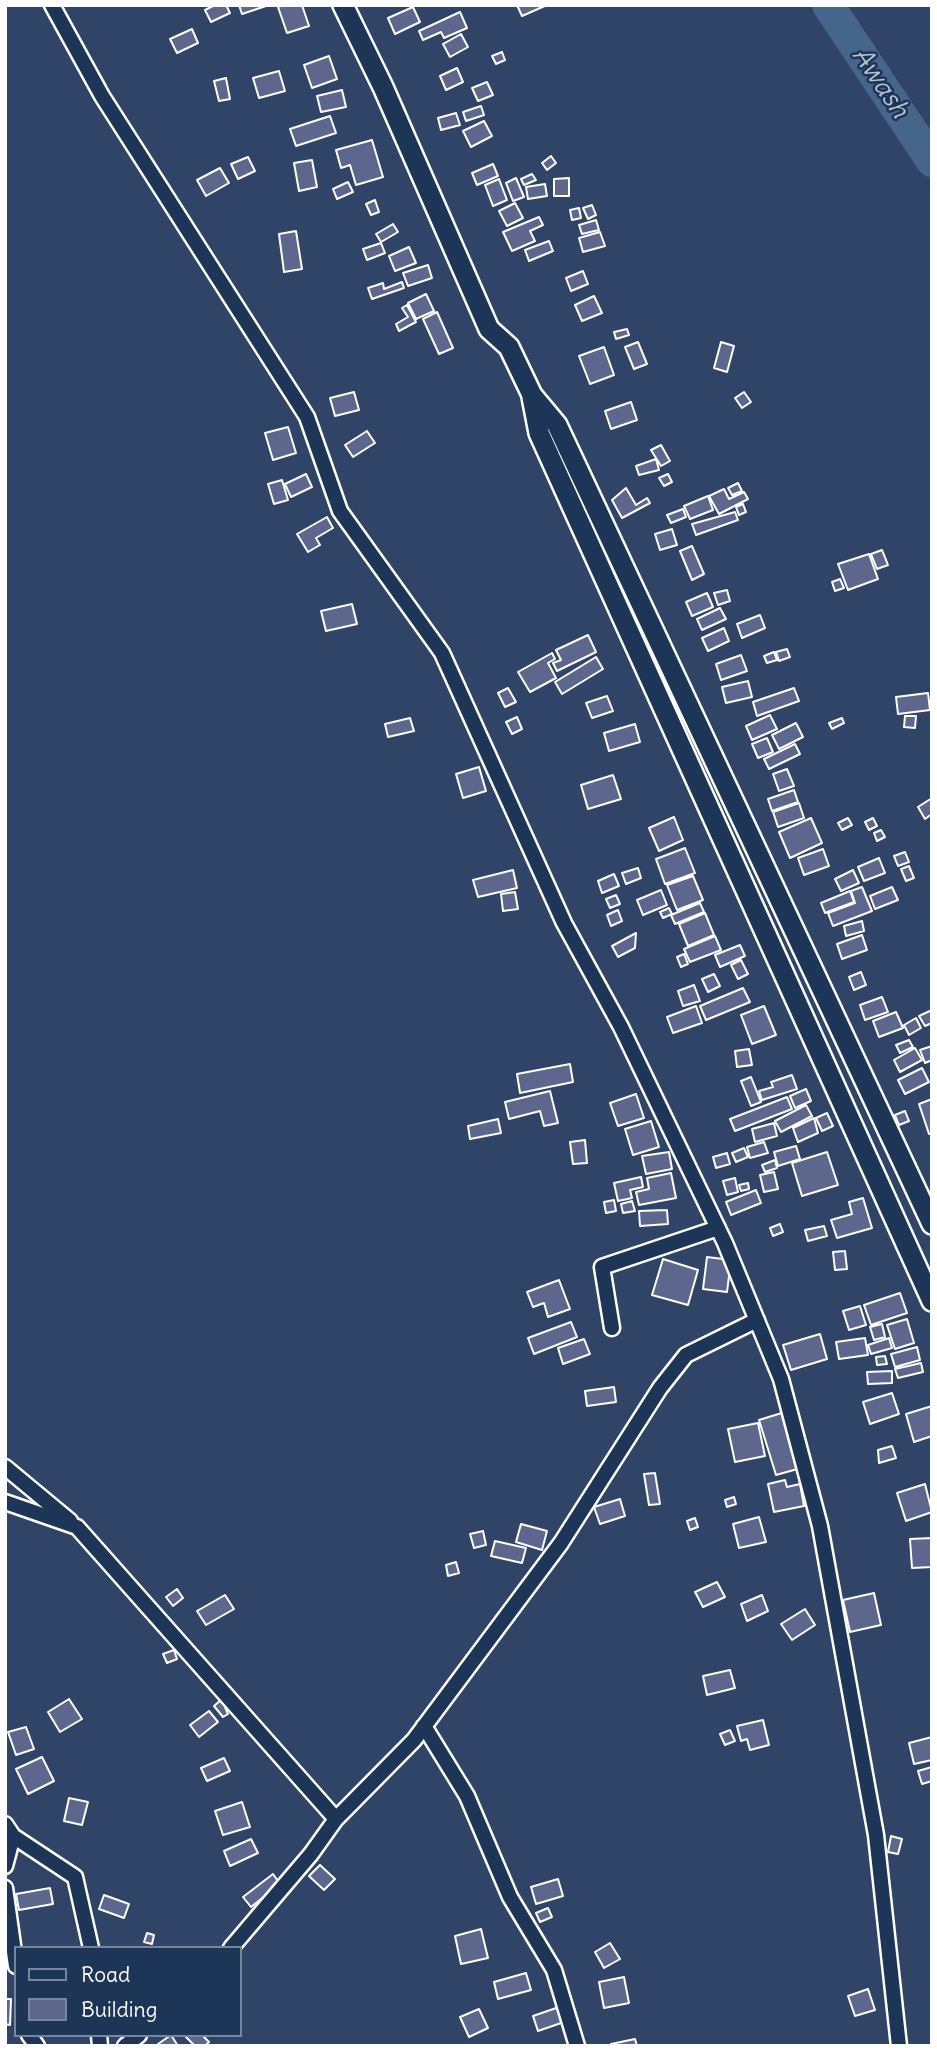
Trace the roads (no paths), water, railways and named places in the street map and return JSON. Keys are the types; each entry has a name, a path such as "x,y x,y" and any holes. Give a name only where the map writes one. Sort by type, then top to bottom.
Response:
{"main road":[{"path":"343,5 383,87 489,330 509,347 532,396 562,435 932,1224"},
{"path":"532,396 539,433 932,1301"}],"street":[{"path":"52,5 102,96 307,417 340,511 442,653 564,923 621,1027 719,1228 781,1380 820,1526 876,1835 899,2046"},
{"path":"612,1328 602,1267 719,1228"},
{"path":"233,1946 336,1819 424,1726 561,1543 660,1388 686,1355 757,1320"},
{"path":"5,1467 76,1527 336,1819"},
{"path":"5,1502 76,1527"},
{"path":"424,1726 467,1796 510,1897 554,1970 577,2046"},
{"path":"5,1866 9,1830 75,1877 91,1946"},
{"path":"5,1888 8,1939 14,1959"}],"waterway":[{"name":"Awash","path":"828,5 932,161"}]}
